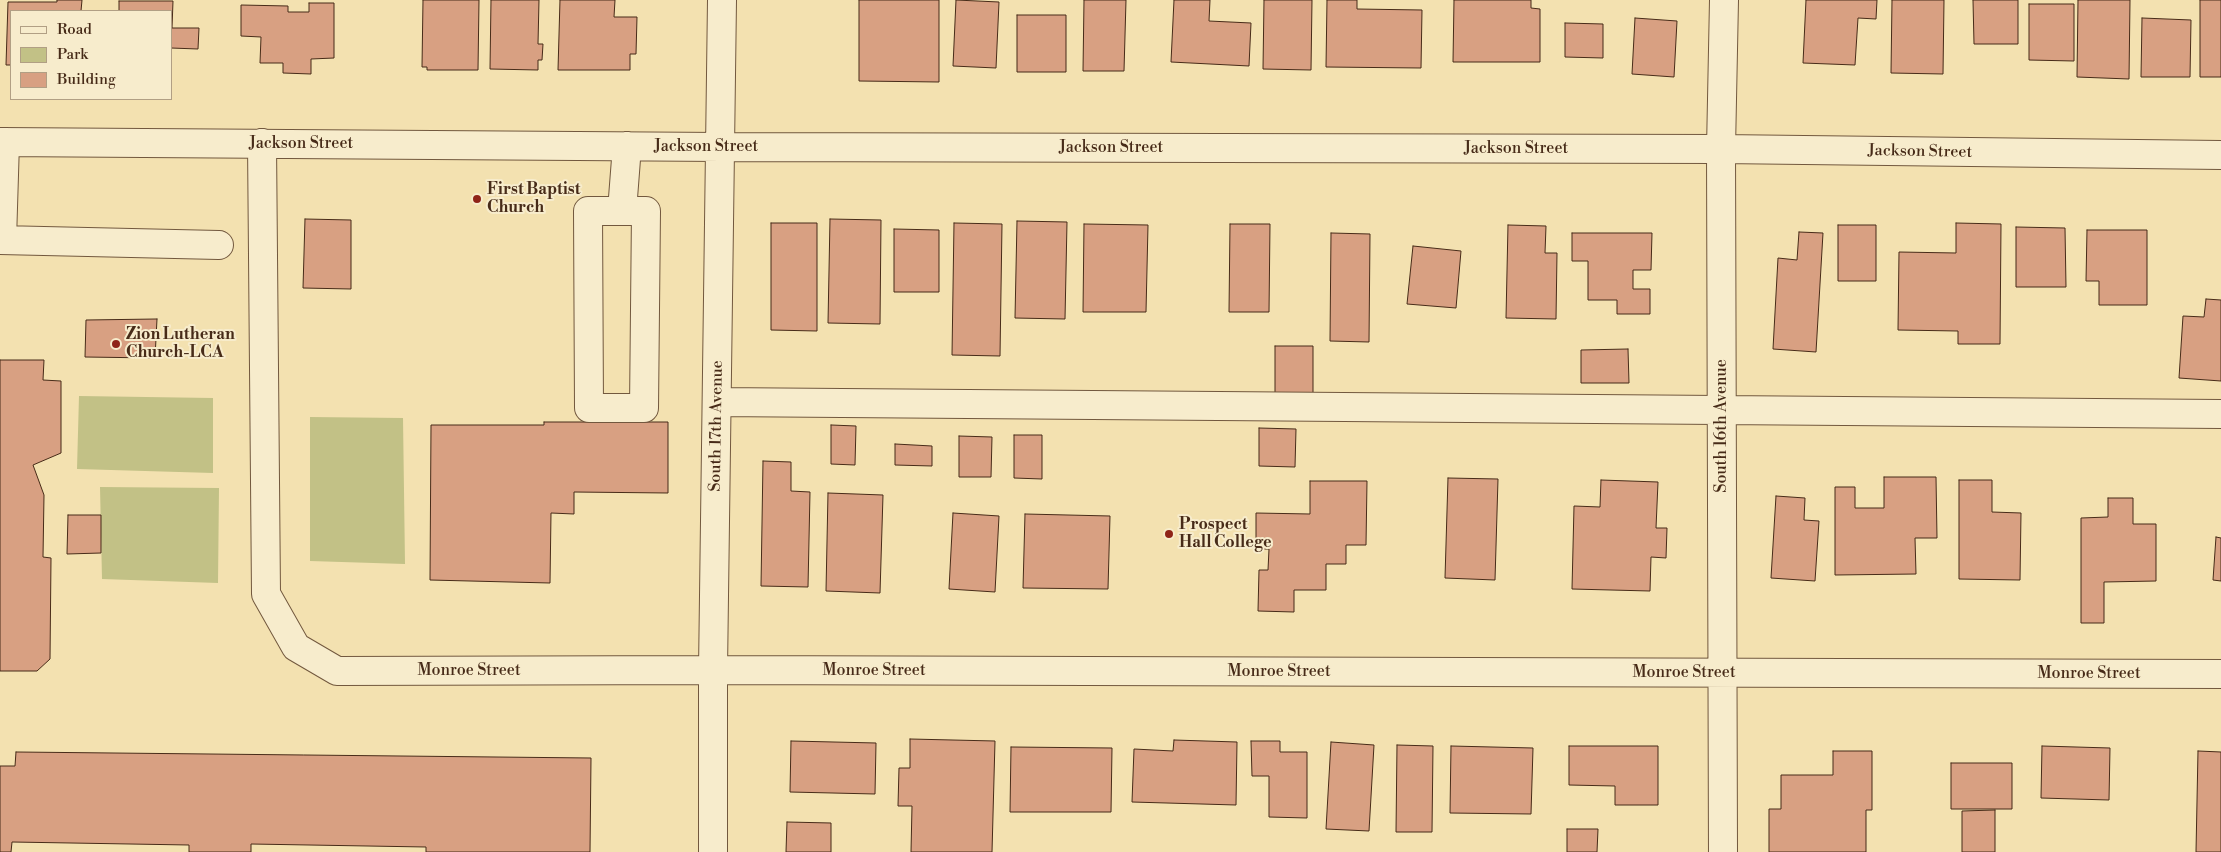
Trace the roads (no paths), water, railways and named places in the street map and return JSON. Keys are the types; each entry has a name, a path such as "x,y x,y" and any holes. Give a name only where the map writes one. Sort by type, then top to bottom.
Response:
{"street":[{"name":"South 17th Avenue","path":"713,852 713,670 722,0"},
{"name":"South 16th Avenue","path":"1723,852 1721,149 1724,0"},
{"name":"Jackson Street","path":"3,142 721,147 1721,149 2221,155"},
{"path":"3,142 1,240 219,245"},
{"name":"Monroe Street","path":"262,143 266,594 296,647 337,671 713,670 2221,674"},
{"path":"622,211 627,146"},
{"path":"588,211 622,211 646,211 644,408 588,408 588,211"},
{"path":"717,402 2221,414"}],"place":[{"name":"First Baptist Church","path":"477,199"},
{"name":"Zion Lutheran Church-LCA","path":"116,344"},
{"name":"Prospect Hall College","path":"1169,534"}]}
